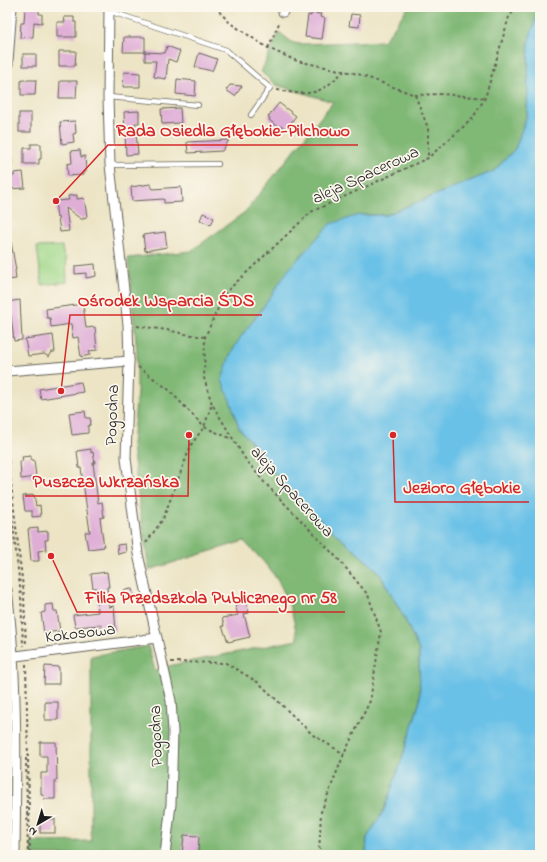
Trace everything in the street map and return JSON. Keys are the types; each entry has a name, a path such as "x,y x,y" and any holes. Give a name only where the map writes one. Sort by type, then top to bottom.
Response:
{"street":[{"path":"7,75 12,7"},
{"name":"Pogodna","path":"109,9 108,96 110,165 128,325 129,361 126,458 138,554 171,701 174,755 171,804 165,855"},
{"path":"7,371 129,361"},
{"path":"7,590 16,763 15,855"},
{"name":"Kokosowa","path":"10,657 157,638"}],"lane":[{"name":"Pogodna","path":"109,9 226,50 270,88"},
{"path":"251,115 270,88"},
{"path":"108,96 198,105"},
{"path":"110,165 218,164"}],"path":[{"path":"215,7 230,23 268,48 297,61 358,74 415,95 443,94 485,98"},
{"name":"aleja Spacerowa","path":"319,855 321,812 344,754 370,701 381,632 368,595 340,561 264,482 246,460 212,404 204,378 205,336 225,293 311,212 428,158 472,119 485,98 509,17 517,7"},
{"path":"268,48 284,10"},
{"path":"270,88 300,94 318,91 330,85 344,71"},
{"path":"415,95 428,128 428,158"},
{"path":"128,325 205,336"},
{"path":"129,361 168,388 204,427 233,439"},
{"path":"138,554 163,519 191,445 204,427 212,404"},
{"path":"162,662 226,663 259,683 313,735 344,754"}],"green space":[{"path":"408,7 540,7 529,40 527,116 515,149 494,171 386,215 359,215 264,306 240,338 234,411 239,428 290,493 378,571 404,617 419,650 420,701 384,810 367,838 366,855 32,855 31,842 91,841 91,656 148,646 155,670 297,640 292,613 281,587 268,567 244,541 149,570 132,445 137,392 137,352 128,258 191,251 245,212 333,102 276,85 261,72 279,32 293,43 301,44 383,41"},
{"path":"62,246 63,254 66,258 67,282 42,285 37,247"}],"water":[{"path":"540,9 540,855 366,855 367,838 384,810 420,701 419,650 404,617 378,571 290,493 239,428 222,380 230,355 240,338 288,270 330,224 359,215 386,215 494,171 515,149 527,115 529,40"}],"building":[{"path":"25,7 39,7 39,14 42,14 42,23 34,22 33,37 20,38 21,23 24,23"},
{"path":"311,13 321,14 320,17 325,18 322,39 305,37 308,15 311,16"},
{"path":"351,14 360,15 359,27 349,26"},
{"path":"64,17 74,17 74,22 76,22 76,37 57,37 57,22 65,22"},
{"path":"124,37 145,37 145,52 123,52"},
{"path":"167,46 180,51 176,62 168,59 166,79 154,77 156,61 145,61 145,52 165,53"},
{"path":"59,51 76,51 75,66 59,66"},
{"path":"199,53 217,59 212,71 195,67"},
{"path":"23,54 36,54 36,66 23,66"},
{"path":"124,72 140,73 140,87 123,87"},
{"path":"177,79 196,81 195,96 176,94"},
{"path":"36,80 35,95 21,95 21,81"},
{"path":"60,81 77,81 76,98 59,98"},
{"path":"230,85 242,86 235,96 226,90"},
{"path":"279,103 296,116 286,129 281,126 280,128 269,120 270,118 268,117"},
{"path":"180,108 181,123 162,124 161,109"},
{"path":"139,111 139,123 135,123 138,154 126,155 124,112"},
{"path":"19,113 31,113 31,132 19,132"},
{"path":"75,121 76,133 73,134 74,142 62,144 60,122"},
{"path":"229,140 222,151 188,153 187,142"},
{"path":"31,144 41,144 41,159 39,159 39,164 24,164 24,148 31,148"},
{"path":"80,150 81,157 85,156 86,172 83,172 83,175 68,176 67,164 72,163 71,151"},
{"path":"23,172 25,188 7,189 7,177 14,176 14,173"},
{"path":"150,184 153,189 181,187 182,202 164,203 164,199 132,201 131,187"},
{"path":"77,195 77,199 84,198 87,216 84,219 81,219 66,208 69,231 60,232 55,201 69,200 68,196"},
{"path":"203,213 214,218 211,225 200,220"},
{"path":"165,232 167,247 145,251 143,235"},
{"path":"7,242 11,242 16,270 16,279 7,280"},
{"path":"95,264 96,276 86,278 86,273 75,274 75,266"},
{"path":"20,300 22,340 14,341 11,316 8,316 7,302"},
{"path":"83,304 86,328 95,327 97,350 89,351 90,355 81,357 78,337 73,338 71,324 51,327 50,318 47,318 46,309"},
{"path":"53,335 55,352 52,352 49,357 44,354 28,356 25,339"},
{"path":"81,382 83,392 41,399 39,389"},
{"path":"85,411 86,418 90,418 91,422 88,426 88,433 72,435 69,413"},
{"path":"91,449 95,463 93,463 98,503 102,502 104,517 100,518 104,547 88,549 85,532 90,532 81,468 79,468 77,451"},
{"path":"31,456 31,460 34,460 36,477 21,479 20,461 23,461 22,457"},
{"path":"34,495 36,506 40,505 41,516 32,517 32,511 25,511 23,496"},
{"path":"38,528 38,532 48,531 48,540 45,540 46,550 38,551 39,561 31,561 28,529"},
{"path":"125,544 126,552 118,554 117,545"},
{"path":"107,572 109,607 114,606 116,631 102,633 101,625 75,627 73,615 98,612 96,588 93,588 91,574"},
{"path":"132,589 134,597 125,598 123,590"},
{"path":"246,602 249,613 244,614 250,637 228,642 222,626 224,626 222,618 238,615 235,605"},
{"path":"53,604 54,611 57,611 60,631 44,633 41,613 45,612 45,605"},
{"path":"45,666 59,667 59,684 44,684"},
{"path":"45,702 58,702 58,720 45,720"},
{"path":"40,742 56,742 57,780 55,780 55,799 44,799 43,795 41,795 41,773 47,773 47,756 40,756"},
{"path":"40,819 55,819 55,833 40,833"},
{"path":"184,835 199,836 198,855 182,855"}],"place":[{"name":"Rada Osiedla Głębokie-Pilchowo","path":"56,201"},
{"name":"Ośrodek Wsparcia ŚDS","path":"61,391"},
{"name":"Puszcza Wkrzańska","path":"189,435"},
{"name":"Jezioro Głębokie","path":"393,435"},
{"name":"Filia Przedszkola Publicznego nr 58","path":"51,556"}]}
